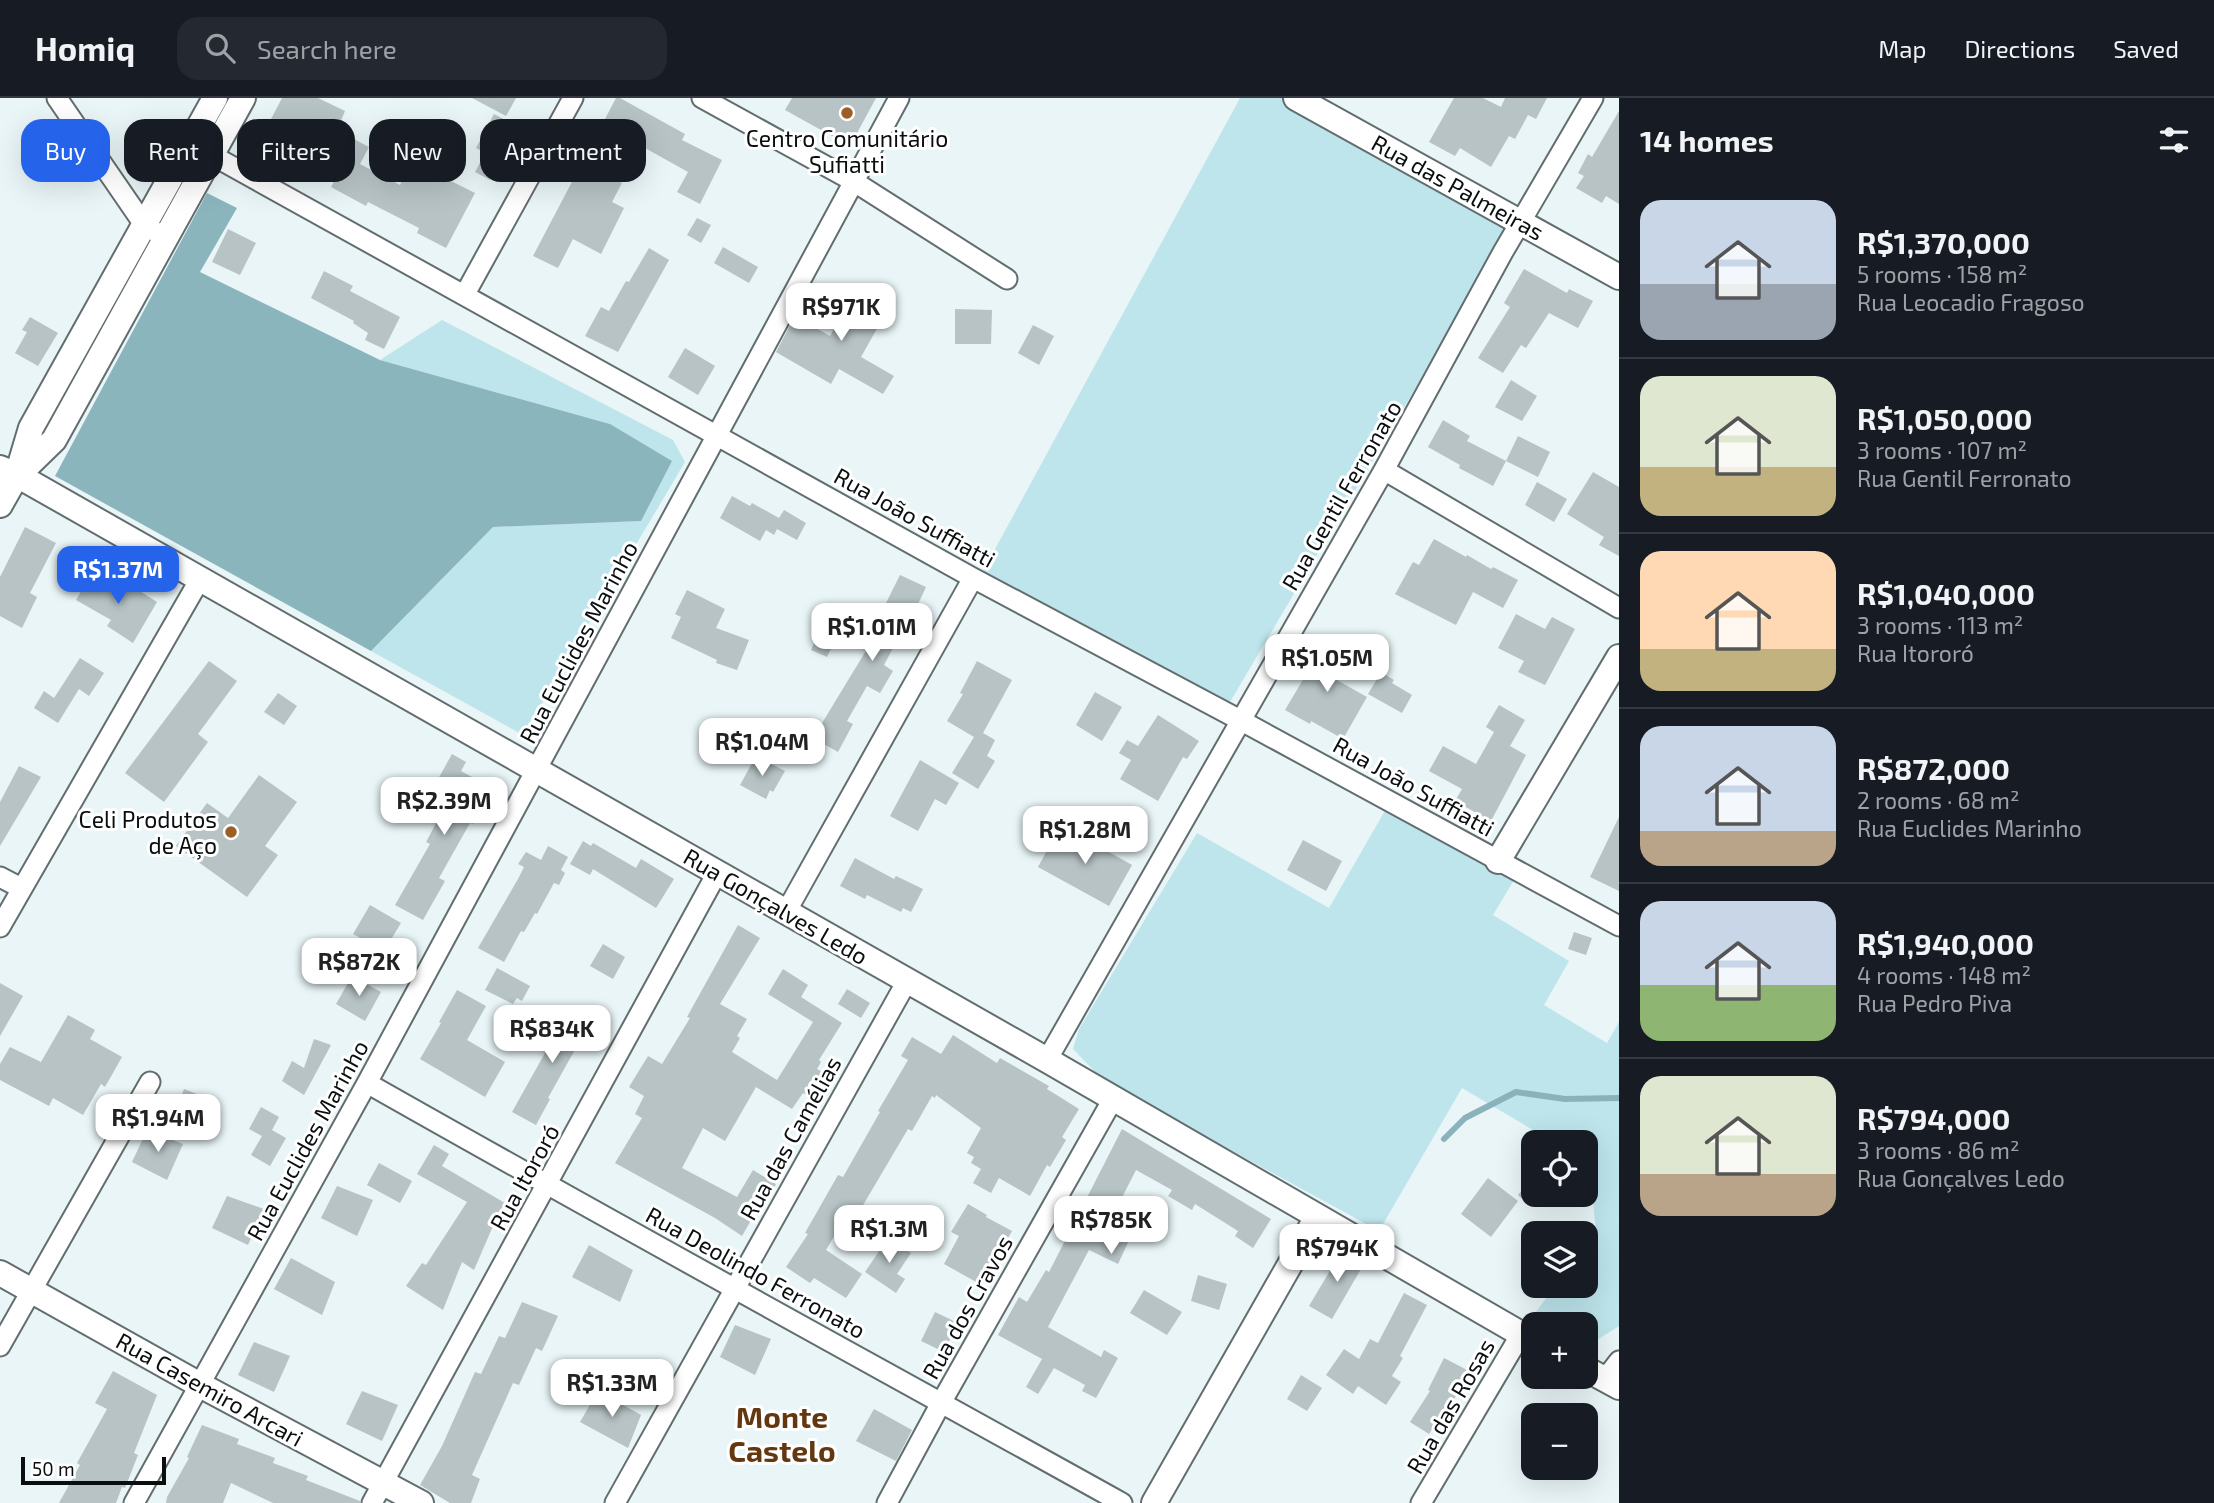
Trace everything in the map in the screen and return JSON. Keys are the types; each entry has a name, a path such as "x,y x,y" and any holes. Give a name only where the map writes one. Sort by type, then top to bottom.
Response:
{"street":[{"path":"57,98 155,231"},
{"path":"209,119 215,98"},
{"path":"223,122 243,98"},
{"path":"465,294 573,98"},
{"path":"702,98 853,181 1007,279"},
{"name":"Rua Euclides Marinho","path":"134,1503 366,1083 899,98"},
{"name":"Rua das Palmeiras","path":"1296,98 1619,277"},
{"name":"Rua Gentil Ferronato","path":"1046,1060 1384,470 1592,98"},
{"name":"Rua João Suffiatti","path":"223,161 973,578 1619,926"},
{"path":"0,505 9,472 31,428 78,345 155,231 182,182"},
{"path":"9,472 54,440 99,357 155,231"},
{"path":"78,345 99,357"},
{"name":"Rua Gonçalves Ledo","path":"0,456 9,472 1046,1060 1521,1334"},
{"path":"1384,470 1619,608"},
{"path":"786,912 973,578"},
{"path":"0,927 200,579"},
{"path":"1498,860 1619,657"},
{"name":"Rua Itororó","path":"377,1493 717,873"},
{"path":"0,877 21,888"},
{"name":"Rua das Camélias","path":"615,1503 906,981"},
{"path":"0,1346 150,1082"},
{"name":"Rua Deolindo Ferronato","path":"366,1083 1122,1503"},
{"name":"Rua dos Cravos","path":"887,1503 1113,1099"},
{"path":"1154,1503 1317,1217"},
{"name":"Rua Casemiro Arcari","path":"0,1273 200,1385 377,1493 421,1503"},
{"name":"Rua das Rosas","path":"1421,1503 1521,1346"}],"shaded area":[{"path":"1240,98 1282,98 1513,223 1227,707 981,575"},
{"path":"207,193 237,208 200,272 380,360 610,424 672,461 641,521 493,527 371,651 55,476"},
{"path":"442,320 673,440 685,462 523,735 371,651 493,527 641,521 610,424 380,360"},
{"path":"1390,802 1517,875 1493,915 1569,961 1544,1005 1607,1043 1619,1022 1619,1326 1598,1339 1598,1312 1536,1312 1546,1298 1598,1298 1598,1221 1595,1221 1593,1207 1598,1207 1598,1130 1533,1130 1462,1088 1379,1231 1104,1081 1073,1049 1079,1029 1197,833 1329,908"}],"building":[{"path":"282,98 318,98 345,111 342,119 271,119"},
{"path":"472,98 516,98 506,116"},
{"path":"616,98 620,98 685,134 682,140 722,160 700,204 677,192 688,172 646,149 646,119 605,119"},
{"name":"Centro Comunitário Sufiatti","path":"792,98 876,98 850,146 785,110"},
{"path":"1454,98 1483,98 1501,107 1505,98 1547,98 1536,119 1528,115 1515,139 1509,136 1491,167 1460,148 1455,156 1429,142"},
{"path":"1619,111 1619,204 1606,196 1602,203 1576,188 1584,176 1578,173 1588,154 1592,157"},
{"path":"355,140 369,147 360,164 369,169 369,182 394,182 400,185 401,182 453,182 475,193 446,248 417,233 419,228 368,202 366,206 331,187 334,182 355,182"},
{"path":"572,182 622,183 612,202 624,208 601,254 573,239 558,268 533,256"},
{"path":"697,218 711,225 701,243 687,235"},
{"path":"228,229 256,243 240,275 212,262"},
{"path":"723,247 758,267 749,283 714,263"},
{"path":"649,248 669,260 618,352 585,336 601,307 609,311"},
{"path":"1524,269 1567,293 1569,289 1593,301 1578,328 1549,313 1526,348 1521,345 1503,373 1478,358 1510,307 1504,303"},
{"path":"324,271 353,286 350,291 400,317 384,349 365,340 368,333 353,323 354,321 311,298"},
{"path":"860,284 892,302 861,357 894,376 883,394 839,369 831,384 776,352 795,316 830,336"},
{"path":"955,309 992,310 991,344 955,344"},
{"path":"30,317 58,333 38,366 15,353 27,332 22,330"},
{"path":"1033,325 1054,336 1039,365 1018,353"},
{"path":"685,348 715,366 698,395 668,377"},
{"path":"1511,380 1537,396 1522,421 1495,407"},
{"path":"1443,420 1470,436 1467,441 1506,461 1493,486 1428,447"},
{"path":"1518,436 1550,452 1538,477 1506,461"},
{"path":"1593,472 1619,487 1619,556 1599,545 1604,537 1567,514"},
{"path":"1537,482 1567,499 1554,522 1525,505"},
{"path":"732,496 750,506 752,503 779,518 784,510 806,523 797,540 777,529 774,535 766,530 760,541 720,518"},
{"path":"25,527 56,543 30,593 37,597 22,628 0,616 0,577"},
{"path":"1434,539 1466,557 1467,555 1518,580 1503,608 1473,592 1456,625 1395,594 1413,562 1419,565"},
{"path":"900,575 926,587 884,665 893,671 880,693 867,686 847,721 853,724 838,752 813,738 864,654 888,608 884,607"},
{"path":"90,576 115,590 119,582 131,588 132,586 157,602 133,643 107,626 111,620 76,600"},
{"path":"687,590 725,609 716,628 749,640 737,670 716,663 717,660 671,638 681,617 675,614"},
{"path":"1516,614 1545,629 1552,617 1575,629 1545,685 1518,672 1524,661 1498,648"},
{"path":"825,618 842,626 827,657 811,650"},
{"path":"1327,639 1347,649 1339,664 1343,666 1335,679 1367,697 1343,739 1285,710"},
{"path":"80,658 104,673 89,696 79,689 58,723 34,708 44,691 54,698"},
{"path":"209,661 237,681 198,734 208,742 164,802 125,773"},
{"path":"977,661 1012,680 983,733 995,740 987,756 995,761 978,789 952,773 974,737 947,721 963,694 960,693"},
{"path":"1381,672 1394,680 1392,683 1412,695 1402,713 1368,694"},
{"path":"1095,692 1122,707 1102,741 1076,725"},
{"path":"278,693 297,706 284,725 264,712"},
{"path":"1499,705 1525,720 1510,746 1526,755 1491,821 1455,801 1462,789 1429,771 1443,746 1476,764 1494,732 1486,727"},
{"path":"1158,715 1199,741 1187,759 1183,757 1158,801 1120,779 1131,760 1119,753 1127,740 1138,746"},
{"path":"452,754 466,762 461,771 492,788 439,878 445,881 423,920 395,905 430,844 426,842 454,790 437,781"},
{"path":"756,756 785,771 766,799 740,785"},
{"path":"920,760 959,783 946,805 935,799 918,831 890,816"},
{"path":"19,766 41,777 0,846 0,802"},
{"name":"Celi Produtos de Aço","path":"259,775 297,802 265,846 278,855 247,897 176,846 207,803 228,818"},
{"path":"1619,817 1619,891 1590,877"},
{"path":"1061,825 1132,865 1109,906 1038,867"},
{"path":"1303,840 1342,861 1326,891 1287,870"},
{"path":"583,841 591,846 593,843 636,868 641,859 674,879 656,908 593,869 590,875 570,864"},
{"path":"548,846 568,857 561,870 565,873 559,885 554,883 524,932 521,931 504,962 478,948 524,867 518,864 526,852 541,860"},
{"path":"855,858 894,879 896,876 923,889 911,912 903,908 901,912 867,895 865,899 840,886"},
{"path":"370,905 401,923 384,951 353,934"},
{"path":"738,925 760,938 720,1004 747,1019 732,1052 777,1080 813,1022 768,994 783,969 808,985 801,997 842,1023 819,1060 821,1062 817,1069 830,1076 815,1100 803,1093 792,1109 756,1087 725,1141 703,1128 682,1168 737,1197 753,1170 776,1184 764,1205 761,1203 742,1236 715,1218 615,1163 642,1118 635,1114 644,1096 629,1087 648,1056 662,1064 690,1018 687,1017"},
{"path":"1574,932 1592,938 1586,955 1568,949"},
{"path":"603,944 625,957 613,979 590,966"},
{"path":"497,968 530,986 522,1001 517,998 513,1004 485,990"},
{"path":"352,976 381,992 365,1021 336,1004"},
{"path":"0,983 23,996 0,1036"},
{"path":"847,989 870,1003 861,1018 838,1004"},
{"path":"457,990 486,1006 467,1040 505,1062 485,1097 420,1059"},
{"path":"562,1005 591,1021 536,1125 512,1112 555,1035 553,1034 559,1022 554,1020"},
{"path":"68,1015 95,1030 90,1039 122,1057 105,1087 101,1084 83,1115 53,1098 49,1106 0,1080 0,1064 10,1047 41,1062"},
{"path":"953,1035 997,1063 1000,1058 1049,1086 1047,1089 1079,1109 1062,1137 1066,1140 1050,1167 1047,1165 1030,1196 999,1178 991,1193 973,1183 981,1169 971,1163 974,1157 967,1153 981,1128 936,1095 935,1098 932,1096 912,1131 908,1129 856,1217 848,1213 826,1250 862,1274 846,1298 814,1278 810,1283 786,1267 808,1234 805,1233 838,1175 843,1177 880,1112 878,1111 908,1060 901,1056 912,1037 941,1054"},
{"path":"314,1039 331,1045 304,1095 282,1081 292,1061 304,1068"},
{"path":"184,1089 210,1099 203,1118 177,1107"},
{"path":"261,1107 279,1117 272,1130 286,1138 270,1166 251,1155 262,1136 249,1129"},
{"path":"1122,1129 1271,1219 1253,1248 1235,1236 1238,1231 1195,1204 1192,1210 1168,1196 1172,1190 1136,1170 1109,1223 1132,1234 1118,1264 1089,1250 1048,1327 1101,1357 1104,1350 1118,1358 1096,1398 1082,1391 1085,1385 1054,1368 1038,1394 1026,1387 1042,1359 998,1335 1019,1297 1027,1302 1046,1270 1049,1272"},
{"path":"147,1130 183,1144 167,1180 132,1162"},
{"path":"434,1145 449,1154 442,1166 515,1209 502,1231 493,1226 474,1270 462,1262 443,1310 406,1286 422,1263 426,1265 467,1202 417,1174"},
{"path":"379,1163 412,1181 400,1203 367,1185"},
{"path":"1488,1178 1518,1201 1491,1237 1461,1214"},
{"path":"337,1186 373,1200 357,1236 321,1218"},
{"path":"227,1196 264,1209 248,1245 212,1228"},
{"path":"968,1204 1012,1231 1001,1251 997,1249 978,1283 944,1264 959,1236 951,1232"},
{"path":"888,1238 911,1253 897,1274 905,1279 896,1293 865,1272"},
{"path":"589,1245 633,1270 620,1302 572,1277"},
{"path":"1343,1249 1365,1262 1332,1319 1309,1306"},
{"path":"291,1258 335,1282 322,1315 274,1289"},
{"path":"1198,1275 1227,1284 1219,1310 1191,1301"},
{"path":"1144,1290 1182,1312 1167,1335 1130,1313"},
{"path":"1404,1293 1427,1305 1400,1356 1403,1358 1392,1376 1401,1382 1386,1405 1358,1386 1353,1394 1326,1375 1344,1349 1359,1359 1370,1339 1378,1343"},
{"path":"522,1302 558,1316 542,1351 536,1348 519,1385 513,1383 472,1475 480,1479 471,1503 450,1503 420,1485 442,1446 475,1372 481,1374 499,1336 505,1338"},
{"path":"935,1312 958,1323 944,1352 921,1341"},
{"path":"735,1325 771,1339 755,1375 720,1357"},
{"path":"254,1342 290,1356 274,1392 238,1375"},
{"path":"1444,1358 1469,1371 1447,1413 1456,1418 1445,1435 1433,1427 1429,1434 1410,1422 1430,1391 1428,1390"},
{"path":"113,1371 157,1395 134,1453 138,1455 125,1488 122,1487 116,1503 59,1503 80,1465 77,1463 107,1409 95,1403"},
{"path":"1301,1375 1322,1388 1307,1411 1287,1399"},
{"path":"362,1391 398,1405 382,1441 346,1424"},
{"path":"598,1391 641,1415 628,1448 580,1422"},
{"path":"874,1409 912,1430 896,1461 856,1441"},
{"path":"202,1425 239,1439 237,1444 275,1458 273,1463 308,1476 306,1480 360,1503 273,1503 231,1483 223,1503 166,1503"}],"waterway":[{"path":"1444,1139 1465,1118 1516,1092 1565,1099 1619,1098"}],"place":[{"name":"Centro Comunitário Sufiatti","path":"847,113"},
{"name":"Celi Produtos de Aço","path":"231,832"}],"district":[{"name":"Monte Castelo","path":"782,1433"}]}
